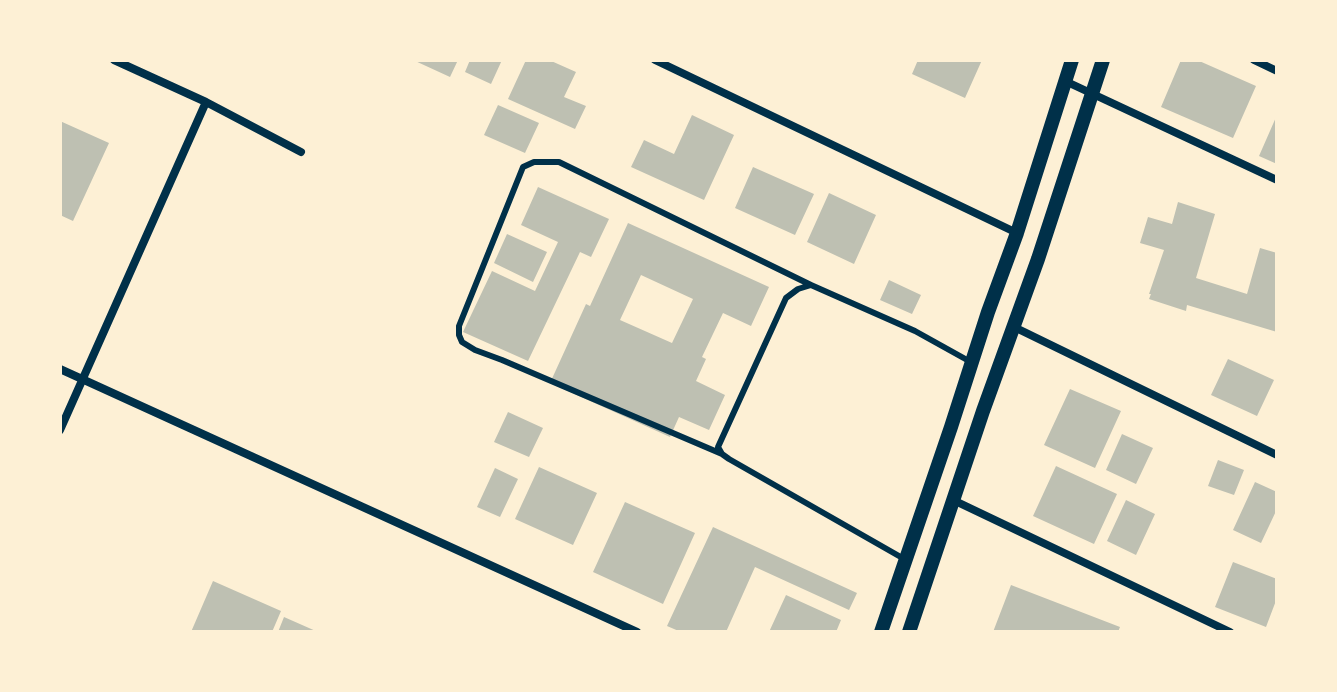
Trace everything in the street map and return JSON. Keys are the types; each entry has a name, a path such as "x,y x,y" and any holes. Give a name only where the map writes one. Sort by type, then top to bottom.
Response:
{"street":[{"path":"114,60 206,102 301,152"},
{"path":"655,60 1017,233"},
{"path":"881,632 1017,233 1072,60"},
{"path":"909,632 1103,60"},
{"path":"1254,60 1277,71"},
{"path":"1065,81 1277,180"},
{"path":"60,430 206,102"},
{"path":"1014,327 1277,455"},
{"path":"60,369 637,632"},
{"path":"953,500 1230,632"}],"lane":[{"path":"906,560 722,454 475,350 462,342 459,326 523,167 534,162 559,162 811,285 915,331 972,363"},
{"path":"722,454 718,447 786,298 798,289 811,285"}],"building":[{"path":"413,60 458,60 450,77"},
{"path":"470,60 502,60 491,84 465,72"},
{"path":"526,60 549,60 576,72 564,97 586,106 575,129 508,99"},
{"path":"918,60 982,60 965,98 912,74"},
{"path":"1181,60 1197,60 1256,86 1233,138 1161,107"},
{"path":"498,105 539,123 525,153 484,135"},
{"path":"692,115 734,135 704,200 631,167 644,140 674,154"},
{"path":"1277,115 1277,164 1259,156"},
{"path":"60,121 109,143 73,221 60,215"},
{"path":"753,167 814,194 795,235 735,208"},
{"path":"538,187 609,219 591,257 580,252 528,361 463,332 492,271 535,291 558,242 521,225"},
{"path":"829,193 876,215 854,264 807,242"},
{"path":"1178,202 1215,214 1196,278 1247,294 1260,248 1277,253 1277,332 1187,305 1186,311 1149,299 1164,250 1140,243 1148,217 1172,224"},
{"path":"628,223 769,287 751,326 723,313 702,357 706,359 696,381 725,395 709,430 679,417 670,437 550,383 586,304 590,306","holes":["641,275 693,299 672,343 620,320"]},
{"path":"507,234 547,252 533,282 494,263"},
{"path":"889,280 921,295 912,314 880,300"},
{"path":"1228,359 1274,380 1257,416 1211,395"},
{"path":"1070,389 1121,411 1095,468 1044,445"},
{"path":"508,412 543,428 529,457 494,442"},
{"path":"1122,434 1153,448 1136,484 1106,470"},
{"path":"1218,460 1244,470 1234,495 1208,486"},
{"path":"1056,466 1117,494 1094,544 1033,516"},
{"path":"539,467 597,493 573,545 515,519"},
{"path":"495,468 518,479 500,517 477,507"},
{"path":"1255,482 1277,492 1277,509 1261,543 1233,530"},
{"path":"1126,500 1155,514 1136,555 1107,541"},
{"path":"625,502 695,533 663,604 593,572"},
{"path":"713,527 857,593 849,610 755,567 726,632 681,632 667,626"},
{"path":"1233,562 1277,579 1277,598 1266,627 1215,607"},
{"path":"213,581 281,611 272,632 191,632"},
{"path":"1011,585 1120,627 1118,632 993,632"},
{"path":"786,595 841,620 836,632 769,632"},
{"path":"284,617 318,632 278,632"}]}
